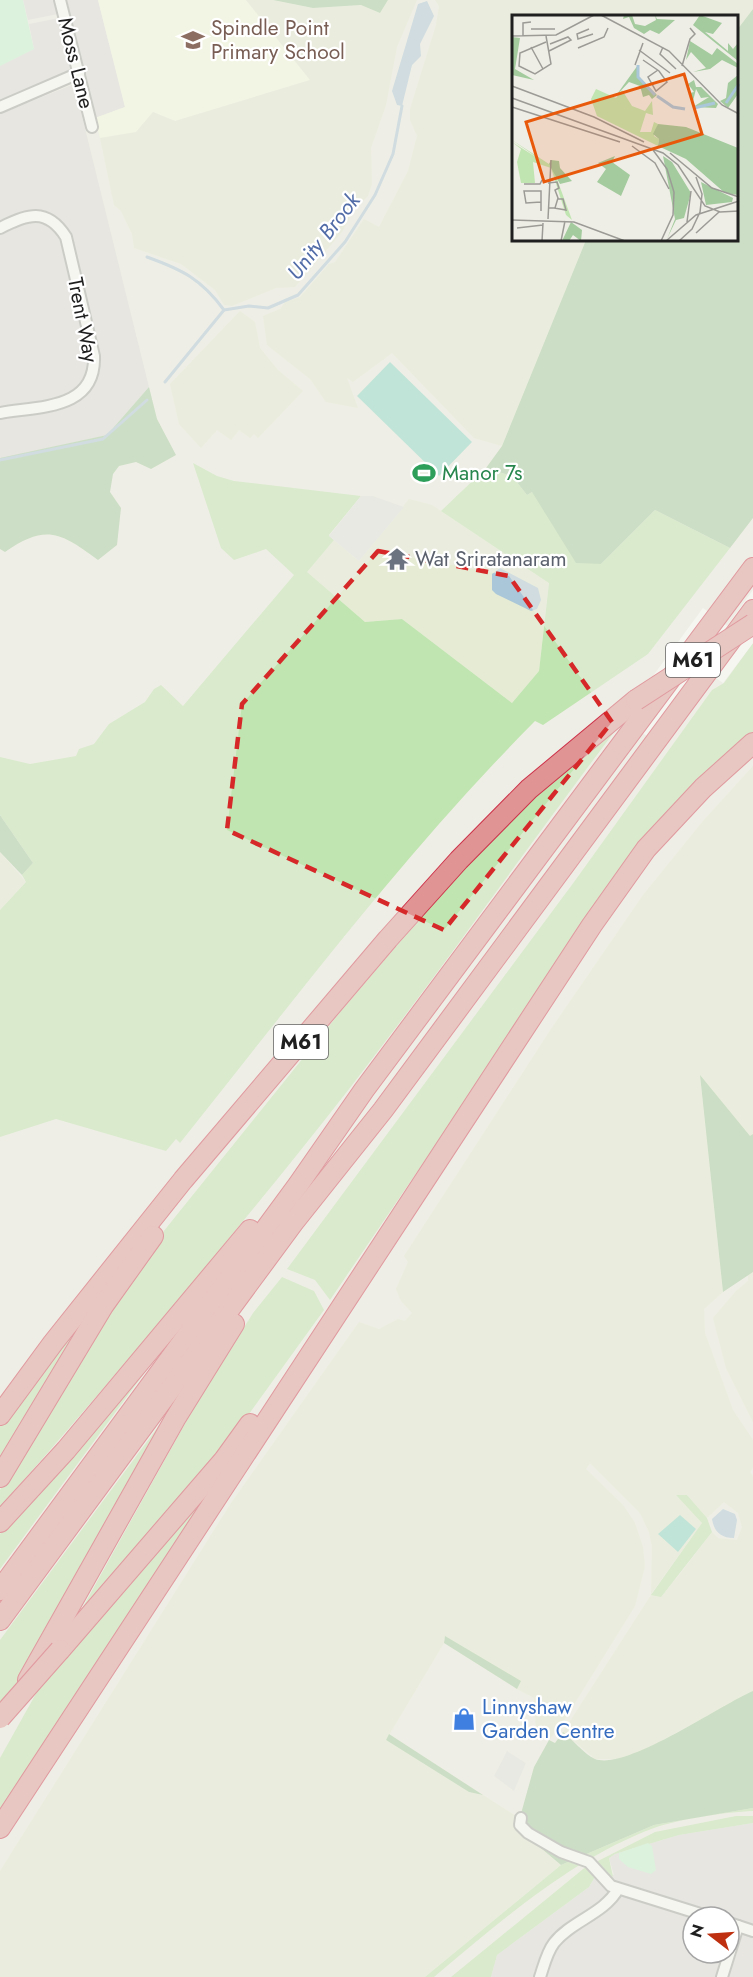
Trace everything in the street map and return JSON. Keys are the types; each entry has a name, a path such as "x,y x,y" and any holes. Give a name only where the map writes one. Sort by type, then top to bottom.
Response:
{"highway":[{"name":"M61","path":"0,1590 298,1185 364,1090 753,568"},
{"name":"M61","path":"0,1730 204,1371 260,1286 383,1110 753,610"},
{"name":"M61","path":"0,1415 118,1260 183,1180 241,1115 388,939 467,852 537,782 636,700 753,624"},
{"path":"0,1828 592,925 646,849 702,788 753,743"},
{"name":"M61","path":"0,1522 66,1450 364,1090"},
{"name":"M61","path":"0,1620 293,1223 383,1110"},
{"name":"M61","path":"0,1476 103,1306 241,1115"},
{"path":"0,1718 224,1460 454,1135"}],"street":[{"name":"Moss Lane","path":"60,0 92,127"},
{"path":"0,106 79,73"},
{"name":"Trent Way","path":"0,228 20,217 37,215 46,218 61,229 68,248 95,368 86,388 70,401 0,413"},
{"path":"520,1818 520,1825 528,1833 561,1852 589,1862 607,1882 618,1889 681,1908"},
{"path":"540,1977 549,1950 556,1940 610,1900 618,1889"}],"highlighted area":[{"path":"378,551 509,576 612,722 444,930 227,830 242,704"}],"shaded area":[{"path":"23,0 54,0 58,14 28,20"},
{"path":"67,0 98,0 125,107 95,118"},
{"name":"Spindle Point Primary School","path":"98,0 246,0 310,80 175,121 153,112 136,132 100,138 95,118 125,107"},
{"path":"246,0 273,0 313,8 361,5 380,13 388,0 417,0 397,47 386,105 371,148 372,184 368,196 354,210 342,232 295,287 276,288 232,306 224,305 215,290 181,264 134,248 132,234 121,211 114,205 100,138 136,132 153,112 175,121 310,80"},
{"path":"435,0 753,0 753,9 738,29 738,15 512,15 512,242 585,242 502,446 474,438 392,353 353,382 347,378 358,408 326,402 310,379 267,345 263,316 280,309 285,302 300,297 329,264 335,262 364,219 379,227 408,171 417,136 410,120 410,109 436,25 439,6"},
{"path":"427,1 434,16 420,44 421,56 412,65 402,106 397,105 392,91 418,4"},
{"path":"59,18 70,69 55,79 0,102 0,66 34,49 29,24"},
{"path":"74,84 149,387 107,435 0,459 0,114"},
{"path":"240,311 255,322 260,348 278,370 303,391 258,438 254,434 250,438 239,430 231,440 217,430 201,448 179,424 170,384"},
{"path":"390,362 472,442 439,476 357,396"},
{"path":"361,496 373,496 404,507 359,561 329,536"},
{"path":"409,499 432,505 549,582 539,671 512,703 402,619 365,622 306,572 334,540 359,561"},
{"path":"500,568 538,588 541,600 537,609 531,611 492,590 492,574"},
{"path":"753,766 753,1134 750,1137 700,1076 723,1292 704,1309 705,1333 733,1410 753,1440 753,1468 750,1472 753,1476 753,1691 639,1753 617,1759 595,1759 563,1732 651,1595 651,1594 652,1547 649,1532 640,1513 590,1463 586,1469 623,1505 635,1523 643,1547 645,1566 635,1606 560,1727 549,1740 536,1728 534,1698 517,1689 520,1681 444,1638 444,1643 386,1740 469,1792 483,1795 519,1818 517,1828 561,1865 425,1977 0,1977 0,1871 231,1503 359,1322 379,1329 398,1319 405,1321 412,1313 401,1301 396,1289 408,1262 404,1256 551,1029 643,895 703,821","holes":["676,1495 687,1495 707,1518 724,1502 738,1513 742,1527 737,1540 718,1538 712,1532 676,1579 651,1594 703,1522"]},
{"path":"0,852 26,882 0,910"},
{"path":"753,1272 753,1422 726,1368 713,1318 736,1291 748,1281 748,1275"},
{"path":"723,1509 735,1514 737,1520 734,1538 725,1537 714,1527 712,1519"},
{"path":"680,1515 696,1529 678,1552 658,1534"},
{"path":"507,1751 526,1763 514,1791 494,1776"},
{"path":"753,1823 753,1977 491,1977 497,1955 589,1887 596,1875 603,1871 614,1875 609,1858 615,1854 679,1835"}],"green space":[{"path":"0,0 23,0 34,49 0,66"},
{"path":"273,0 388,0 380,13 361,5 313,8"},
{"path":"753,9 753,518 730,548 655,510 601,564 576,563 532,492 527,495 512,476 486,468 502,446 585,242 738,242 738,29"},
{"path":"149,387 157,419 176,455 151,469 136,462 119,466 113,474 110,492 121,508 117,545 98,560 73,543 53,535 31,538 5,552 0,549 0,458 107,435"},
{"path":"193,463 217,476 234,481 361,496 329,535 334,540 307,572 365,622 402,619 512,703 539,671 549,583 441,511 486,468 512,476 527,495 532,492 601,564 655,510 730,548 648,654 543,725 535,721 487,771 352,927 180,1143 176,1139 166,1151 56,1119 0,1137 0,910 26,882 22,875 33,863 0,815 0,757 30,764 76,756 79,749 94,744 109,724 145,702 154,689 161,685 183,706 294,575 266,549 234,560 221,548"},
{"path":"753,643 753,735 573,942 330,1300 315,1280 287,1269 574,882 712,690 724,683"},
{"path":"624,719 339,1102 187,1289 0,1507 0,1490 49,1405 128,1279 163,1232 341,1011 476,853 525,801"},
{"path":"0,815 33,863 22,875 0,852"},
{"path":"700,1075 750,1136 753,1134 753,1272 723,1292"},
{"path":"282,1277 314,1291 324,1310 236,1432 74,1623 197,1402 253,1313"},
{"path":"96,1298 0,1457 0,1426"},
{"path":"168,1341 0,1569 0,1534"},
{"path":"186,1389 13,1693 0,1707 0,1640"},
{"path":"213,1488 0,1818 0,1758 38,1690"},
{"path":"676,1495 687,1495 707,1518 712,1532 661,1597 651,1595 702,1523"},
{"path":"445,1636 521,1681 517,1689 444,1643"},
{"path":"753,1691 753,1808 654,1825 561,1865 517,1828 534,1767 549,1740 555,1743 563,1732 591,1757 609,1760 628,1755 673,1735"},
{"path":"389,1734 483,1795 469,1792 386,1740"},
{"path":"753,1808 753,1811 709,1816"},
{"path":"736,1816 753,1816 753,1823 679,1835 615,1854 609,1858 613,1877 603,1871 596,1862 655,1832"},
{"path":"689,1819 654,1828 594,1856 511,1913 434,1977 425,1977 561,1865 654,1825"},
{"path":"648,1843 652,1846 656,1870 651,1874 628,1867 619,1859 619,1853"},
{"path":"588,1865 596,1875 589,1887 497,1955 491,1977 451,1977"}],"pier":[{"path":"753,590 753,643 723,683 699,666 647,736 622,718 703,608 727,626"}],"waterway":[{"name":"Unity Brook","path":"165,382 224,310 249,306 268,308 298,295 345,242 375,195 393,154 402,106"},
{"path":"147,257 171,266 199,283 224,310"},
{"name":"Unity Brook","path":"0,460 103,439 147,400"}],"place":[{"name":"Spindle Point Primary School","path":"193,40"},
{"name":"Manor 7s","path":"424,473"},
{"name":"Wat Sriratanaram","path":"397,559"},
{"name":"Linnyshaw Garden Centre","path":"464,1719"}]}
